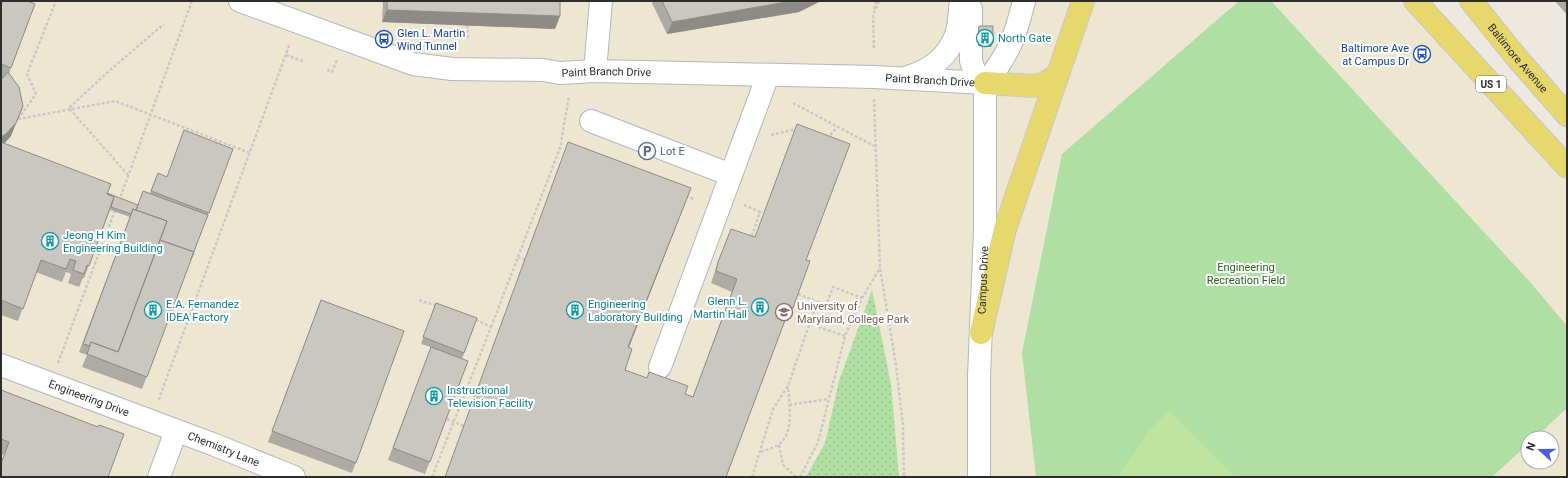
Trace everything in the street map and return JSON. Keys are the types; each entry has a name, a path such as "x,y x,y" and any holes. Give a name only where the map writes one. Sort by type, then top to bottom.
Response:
{"main road":[{"path":"981,333 1005,230 1083,1"},
{"name":"Baltimore Avenue","path":"1471,1 1517,58 1567,115"},
{"name":"US 1","path":"1415,2 1567,166"},
{"path":"985,83 1033,86 1044,84 1058,74"}],"street":[{"name":"Paint Branch Drive","path":"240,1 413,64 452,69 768,75 985,83"},
{"path":"595,71 601,1"},
{"path":"902,79 936,65 948,50 956,35 961,1"},
{"path":"971,1 971,61 975,73 985,83 1001,65 1010,48 1024,1"},
{"path":"660,367 768,75"},
{"name":"Campus Drive","path":"980,477 978,376 985,231 985,83"},
{"path":"591,121 731,176"},
{"name":"Engineering Drive","path":"1,365 176,431"},
{"path":"159,477 176,431"},
{"name":"Chemistry Lane","path":"176,431 294,477"}],"path":[{"path":"56,1 27,74 36,94 18,119 70,108 116,101 250,153"},
{"path":"56,368 192,1"},
{"path":"874,48 873,15 876,1"},
{"path":"873,15 879,1"},
{"path":"70,108 110,70 164,24"},
{"path":"467,25 468,39"},
{"path":"159,399 292,39"},
{"path":"286,55 305,62"},
{"path":"327,70 332,72 338,58"},
{"path":"432,477 560,148 569,94"},
{"path":"874,97 874,146 880,268 896,365 903,426 904,477"},
{"path":"793,103 874,146"},
{"path":"70,108 128,175"},
{"path":"824,144 837,127"},
{"path":"768,135 800,128"},
{"path":"820,137 827,140"},
{"path":"560,148 568,150"},
{"path":"679,194 693,199"},
{"path":"744,199 744,205 760,212 749,243"},
{"path":"518,257 525,260"},
{"path":"779,445 782,465 798,477 818,442 845,336 862,298 880,268"},
{"path":"845,336 818,327 833,287 862,298"},
{"path":"798,294 826,305"},
{"path":"418,300 444,308"},
{"path":"752,477 761,452 762,439 773,409 788,386 817,302"},
{"path":"471,318 491,327"},
{"path":"761,452 779,445 787,432 789,405 788,386"},
{"path":"789,405 828,399"},
{"path":"447,419 454,420 464,426"}],"shaded area":[{"name":"University of Maryland, College Park","path":"1,1 1397,1 1567,186 1567,477 1,477"}],"green space":[{"name":"Engineering Recreation Field","path":"1239,1 1271,1 1531,283 1567,326 1567,408 1544,430 1520,430 1520,451 1492,477 1036,477 1022,353 1062,154"},
{"path":"872,290 891,384 899,477 806,477 825,443 839,381"},
{"path":"1169,410 1235,477 1117,477 1147,434"}],"building":[{"path":"1,1 28,1 35,4 11,68 1,64"},
{"path":"387,1 560,1 560,16 387,10"},
{"path":"662,1 792,1 672,22"},
{"name":"North Gate","path":"979,26 993,26 993,43 979,43"},
{"path":"8,72 19,87 23,106 16,123 6,134 1,137 1,77 3,78"},
{"path":"797,124 850,144 806,260 810,261 793,308 790,307 726,477 445,477 568,142 691,188 628,347 632,349 625,370 647,378 649,372 688,386 685,394 693,397 737,279 716,271 718,262 731,229 755,237"},
{"path":"184,130 233,149 209,213 151,191 158,173 167,177"},
{"name":"Jeong H Kim Engineering Building","path":"1,142 111,184 107,194 114,197 89,266 87,265 84,274 73,270 76,261 70,259 66,269 41,260 23,309 1,300"},
{"path":"143,191 208,215 194,252 160,240 167,221 136,210"},
{"path":"107,193 138,205 136,210 133,209 131,214 111,207 114,197"},
{"path":"133,209 167,221 118,352 91,342 90,346 83,344"},
{"name":"E.A. Fernandez IDEA Factory","path":"160,240 194,252 147,377 87,354 91,342 118,352"},
{"path":"321,300 404,331 356,463 272,431"},
{"path":"436,303 477,318 464,353 423,337"},
{"name":"Instructional Television Facility","path":"431,347 468,361 430,462 393,448"},
{"path":"1,390 98,427 99,425 124,434 108,477 1,477 1,461 9,442 1,439"}],"place":[{"name":"North Gate","path":"985,38"},
{"name":"Glen L. Martin Wind Tunnel","path":"384,39"},
{"name":"Baltimore Ave at Campus Dr","path":"1422,54"},
{"name":"Lot E","path":"647,151"},
{"name":"Jeong H Kim Engineering Building","path":"50,241"},
{"name":"Glenn L. Martin Hall","path":"760,307"},
{"name":"E.A. Fernandez IDEA Factory","path":"153,310"},
{"name":"Engineering Laboratory Building","path":"575,310"},
{"name":"University of Maryland, College Park","path":"784,312"},
{"name":"Instructional Television Facility","path":"434,396"}]}
